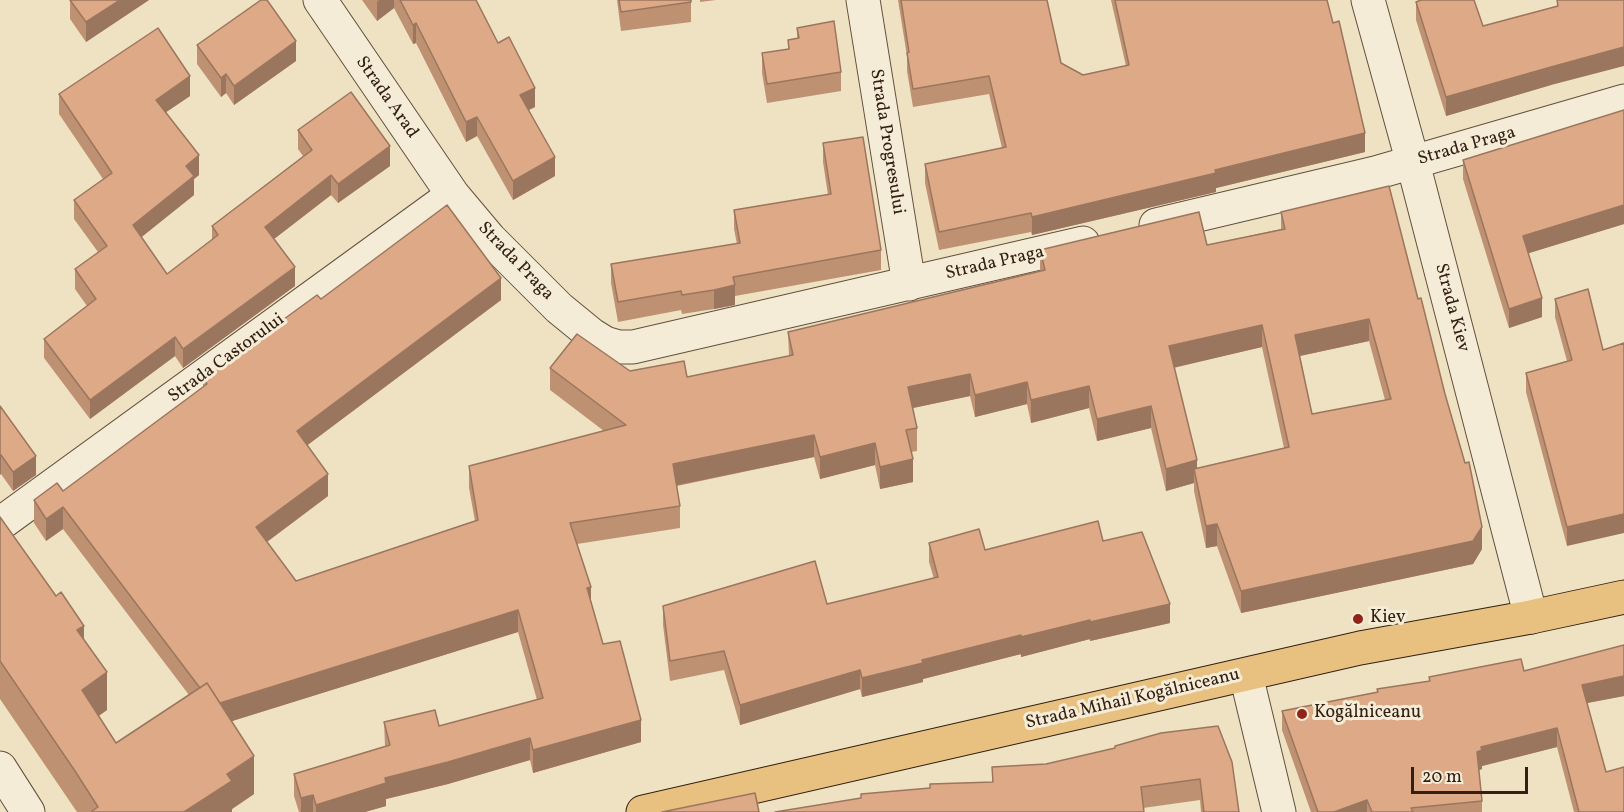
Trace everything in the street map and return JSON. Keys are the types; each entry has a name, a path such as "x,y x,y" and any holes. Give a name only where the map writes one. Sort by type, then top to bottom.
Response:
{"main road":[{"name":"Strada Mihail Kogălniceanu","path":"643,812 1360,648 1531,617 1624,597"}],"street":[{"name":"Strada Arad","path":"320,0 453,195"},
{"name":"Strada Progresului","path":"863,0 909,284"},
{"name":"Strada Kiev","path":"1368,0 1413,163 1531,617"},
{"name":"Strada Praga","path":"453,195 490,239 559,308 605,343 619,347 633,347 909,284 1413,163 1624,101"},
{"name":"Strada Castorului","path":"0,524 453,195"},
{"path":"1246,675 1279,812"},
{"path":"0,768 28,812"}],"building":[{"path":"70,0 120,0 86,22"},
{"path":"261,0 267,0 296,41 234,86 226,74 221,78 197,45"},
{"path":"400,0 476,0 498,43 509,37 535,88 520,95 555,157 513,181 477,117 466,122 416,23 413,25"},
{"path":"619,0 691,0 691,2 621,12"},
{"path":"901,0 1047,0 1061,63 1083,75 1129,65 1115,0 1327,0 1333,23 1339,21 1365,133 1215,170 1216,173 1032,217 1031,213 939,232 925,164 1006,147 989,76 913,89"},
{"path":"1421,0 1474,0 1483,26 1558,6 1557,0 1624,0 1624,47 1446,97 1416,2"},
{"path":"834,21 841,72 767,84 762,53 789,49 788,40 799,38 797,28"},
{"path":"158,28 190,76 156,100 199,155 186,166 194,176 133,225 167,274 218,235 212,226 312,150 298,130 351,92 390,146 338,184 331,175 265,227 295,267 183,349 175,337 90,400 44,339 96,299 75,269 107,246 74,200 112,173 59,94"},
{"path":"1624,110 1624,205 1523,236 1542,298 1509,309 1463,160"},
{"path":"863,137 881,250 733,277 735,285 714,290 682,295 681,291 618,302 611,264 740,243 734,210 831,194 823,143"},
{"path":"1389,186 1418,299 1421,298 1465,463 1469,462 1482,527 1473,541 1241,591 1217,524 1206,526 1194,469 1289,447 1262,325 1169,346 1197,460 1166,469 1151,406 1097,419 1089,386 1031,400 1027,382 975,395 970,374 908,387 917,428 906,430 913,459 880,467 875,443 820,457 814,435 673,464 680,506 570,523 591,587 587,588 603,644 620,641 641,720 533,750 530,738 385,778 386,783 316,805 313,795 301,798 294,774 390,745 384,722 435,710 439,726 543,698 518,610 220,703 207,683 200,688 63,507 46,519 34,500 57,483 63,491 207,384 203,378 317,295 321,299 447,205 501,278 297,431 328,474 256,527 296,581 478,520 469,466 626,425 550,368 577,334 630,371 684,361 687,377 793,355 788,332 1045,270 1040,250 1199,212 1207,245 1285,229 1281,212","holes":["1369,319 1391,399 1312,414 1295,335"]},
{"path":"1588,289 1603,350 1624,343 1624,514 1567,527 1526,373 1572,360 1555,299"},
{"path":"0,406 36,456 13,472 0,456"},
{"path":"0,517 56,596 61,592 84,626 77,630 107,672 82,690 116,743 207,683 254,756 227,774 232,781 184,812 92,812 98,807 0,661"},
{"path":"1098,521 1103,541 1142,532 1170,604 1021,637 1021,635 862,678 860,670 740,705 724,651 670,661 663,606 815,561 827,604 938,577 929,543 979,529 985,550"},
{"path":"1624,645 1624,676 1582,685 1606,772 1624,767 1624,812 1579,812 1557,728 1481,747 1482,750 1477,752 1482,801 1411,808 1413,812 1372,812 1367,800 1334,812 1318,812 1282,711 1378,692 1377,689 1430,681 1429,677 1521,659 1524,671"},
{"path":"1218,726 1232,762 1239,812 1204,812 1200,779 1141,787 1144,812 775,812 861,798 861,794 930,788 930,784 993,782 992,767 1046,764 1115,748 1115,746 1161,733"},
{"path":"755,793 759,812 662,812"}],"place":[{"name":"Kiev","path":"1358,619"},
{"name":"Kogălniceanu","path":"1302,714"}]}
